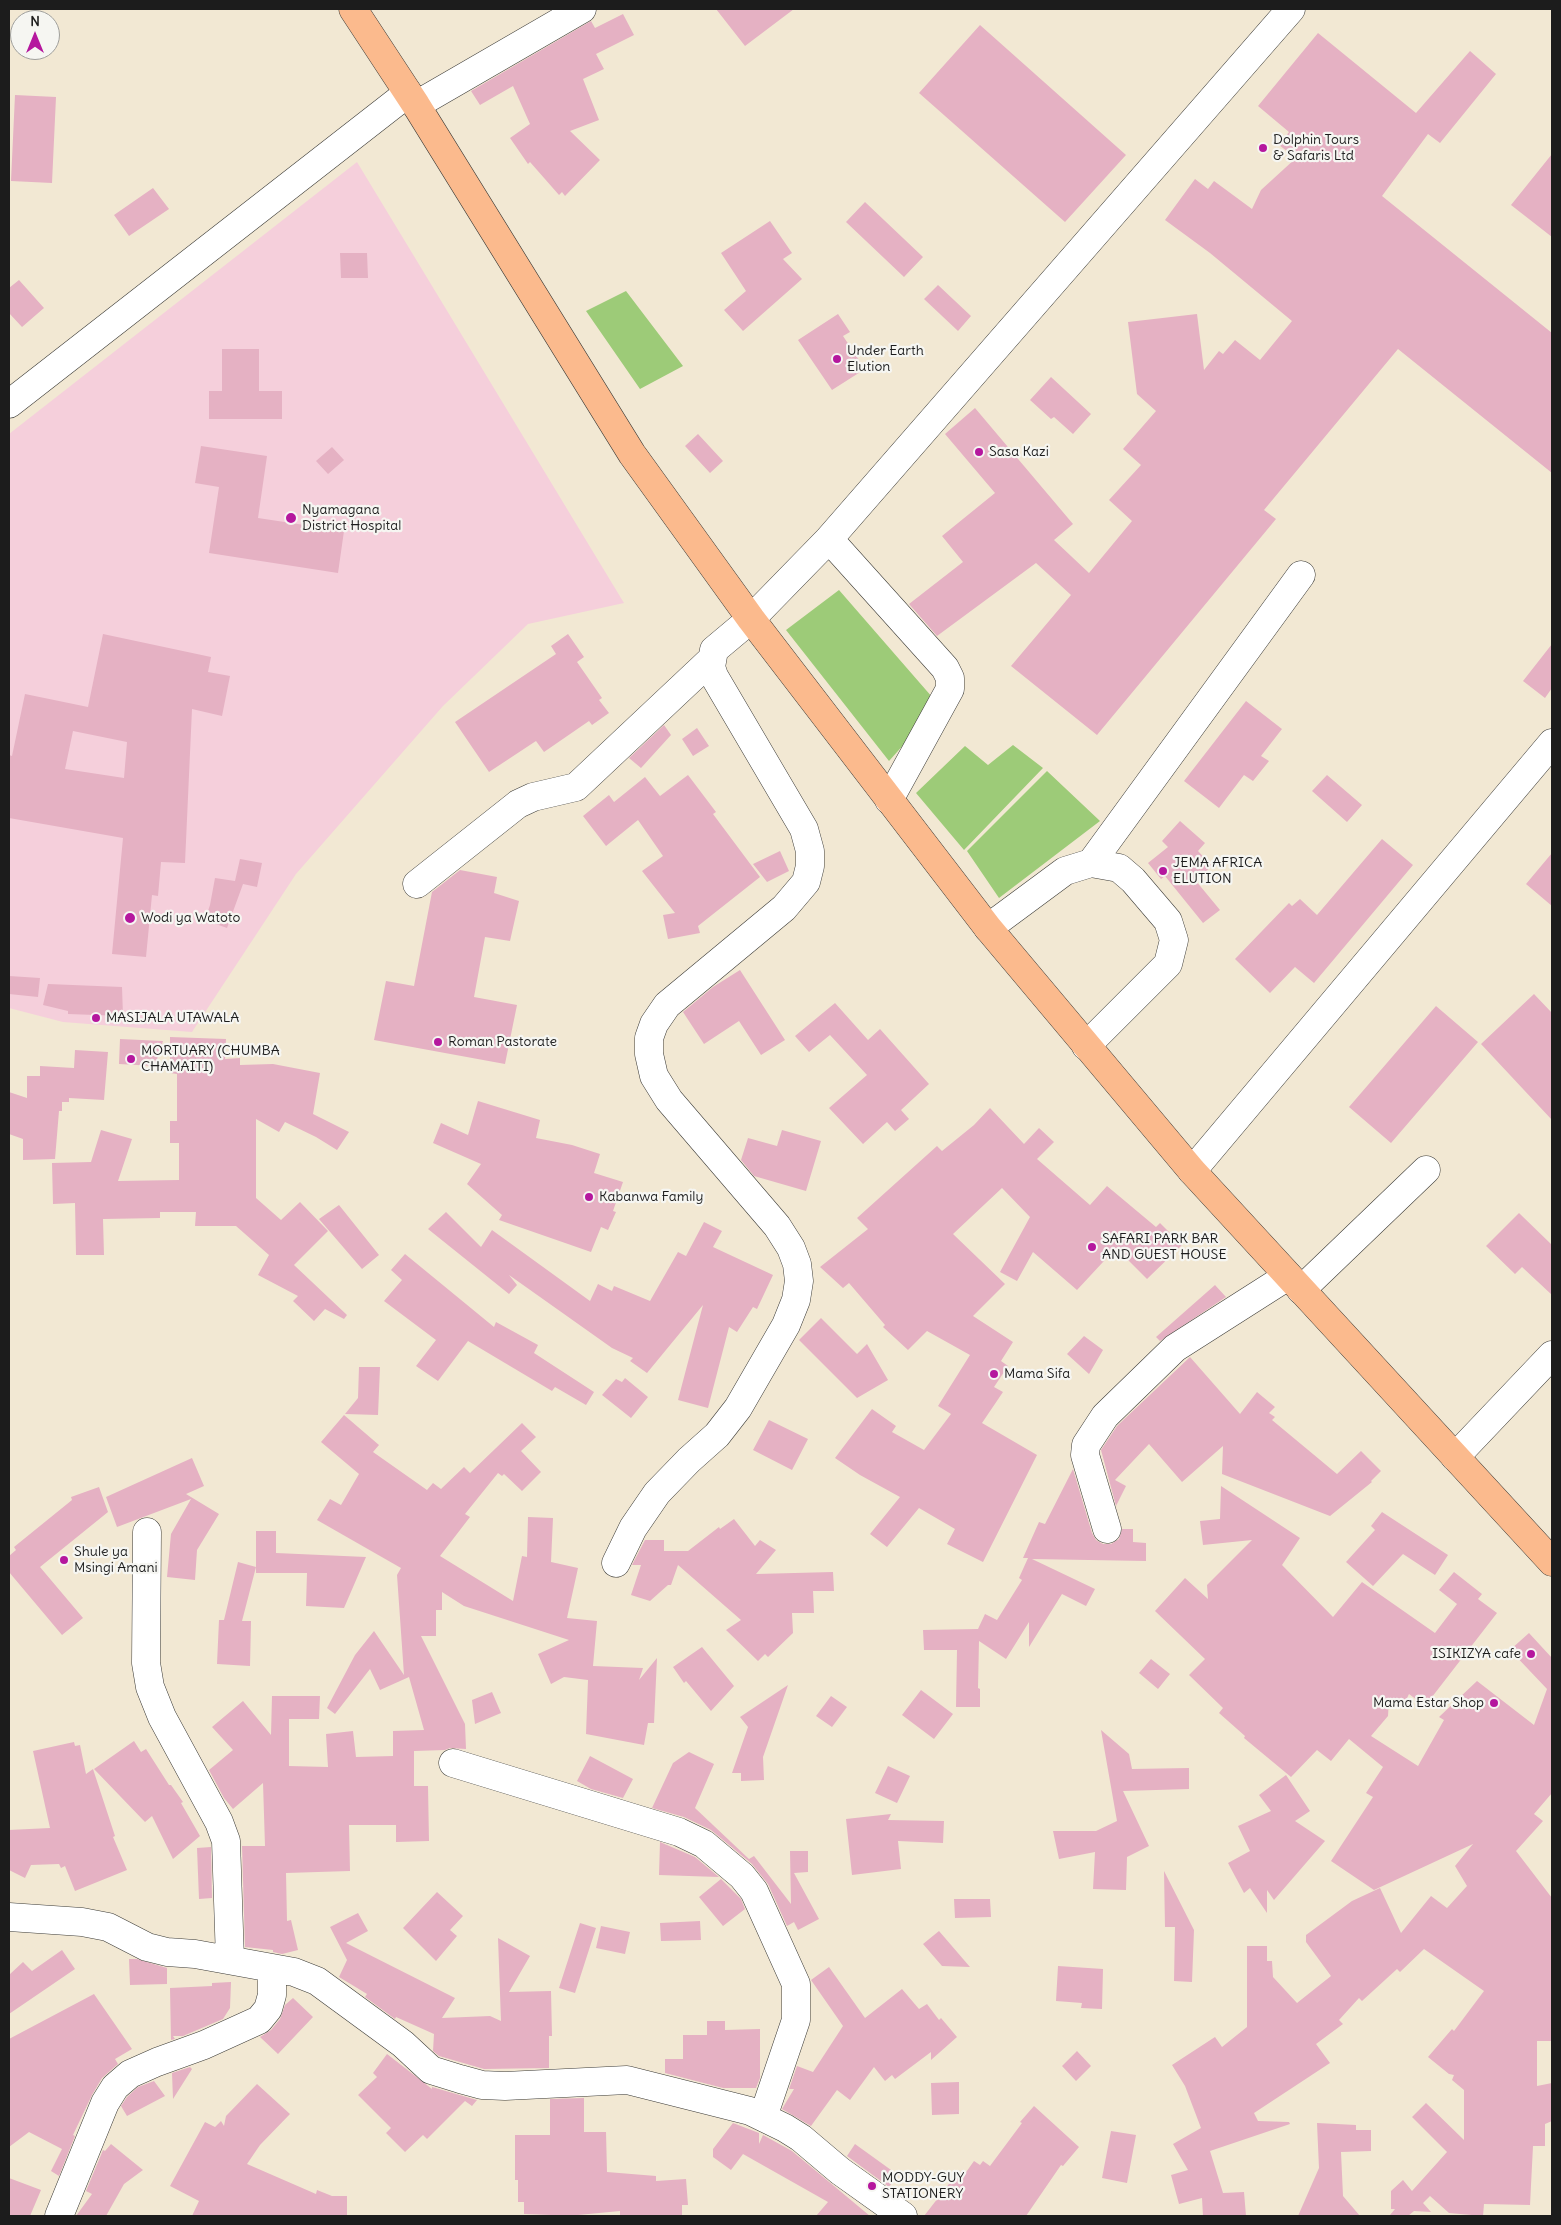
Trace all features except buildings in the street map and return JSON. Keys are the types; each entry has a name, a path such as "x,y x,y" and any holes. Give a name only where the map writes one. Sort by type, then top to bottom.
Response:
{"highway":[{"path":"353,9 412,99 632,454 751,619 889,800 988,928 1192,1171 1552,1562"}],"street":[{"path":"9,404 412,99 582,9"},
{"path":"616,1563 633,1528 657,1493 717,1435 738,1408 786,1325 796,1300 799,1281 797,1264 791,1248 777,1226 669,1100 654,1076 649,1054 649,1038 654,1024 667,1004 784,908 806,882 810,866 810,851 804,829 714,676 711,660 714,650 751,619 830,539 1291,9"},
{"path":"830,539 944,668 950,678 950,689 889,800"},
{"path":"1092,863 1301,576"},
{"path":"417,884 518,804 533,797 576,786 711,660"},
{"path":"1192,1171 1552,743"},
{"path":"988,928 1065,871 1092,863 1119,868 1133,880 1168,921 1174,940 1168,964 1086,1046"},
{"path":"1107,1530 1085,1455 1086,1445 1105,1416 1175,1348 1295,1283 1426,1170"},
{"path":"1455,1457 1552,1356"},
{"path":"147,1532 146,1663 150,1687 162,1717 219,1822 226,1841 230,1960"},
{"path":"453,1763 679,1832 704,1844 742,1876 754,1891 791,1968 796,1984 796,2020 763,2117"},
{"path":"9,1917 82,1922 108,1927 147,1947 167,1952 230,1960 294,1972 317,1980 403,2044 431,2070 460,2080 482,2085 505,2086 627,2080 750,2111 802,2138 840,2172 903,2216"},
{"path":"59,2216 105,2103 115,2087 130,2074 156,2062 204,2045 259,2020 268,2009 272,1995 272,1968"}],"shaded area":[{"name":"Nyamagana District Hospital","path":"357,162 624,603 528,624 443,706 296,874 192,1032 63,1022 9,1008 9,434"}],"green space":[{"path":"626,291 683,366 640,389 586,311"},
{"path":"839,590 939,705 889,761 786,630"},
{"path":"1013,745 1043,768 964,850 916,793 965,746 988,765"},
{"path":"1047,771 1100,821 999,898 967,851"}],"place":[{"name":"Dolphin Tours & Safaris Ltd","path":"1263,148"},
{"name":"Under Earth Elution","path":"837,359"},
{"name":"Sasa Kazi","path":"979,452"},
{"name":"Nyamagana District Hospital","path":"291,518"},
{"name":"JEMA AFRICA ELUTION","path":"1163,871"},
{"name":"Wodi ya Watoto","path":"130,918"},
{"name":"MASIJALA UTAWALA","path":"96,1018"},
{"name":"Roman Pastorate","path":"438,1042"},
{"name":"MORTUARY (CHUMBA CHAMAITI)","path":"131,1059"},
{"name":"Kabanwa Family","path":"589,1197"},
{"name":"SAFARI PARK BAR AND GUEST HOUSE","path":"1092,1247"},
{"name":"Mama Sifa","path":"994,1374"},
{"name":"Shule ya Msingi Amani","path":"64,1560"},
{"name":"ISIKIZYA cafe","path":"1531,1654"},
{"name":"Mama Estar Shop","path":"1494,1703"},
{"name":"MODDY-GUY STATIONERY","path":"872,2186"}]}
